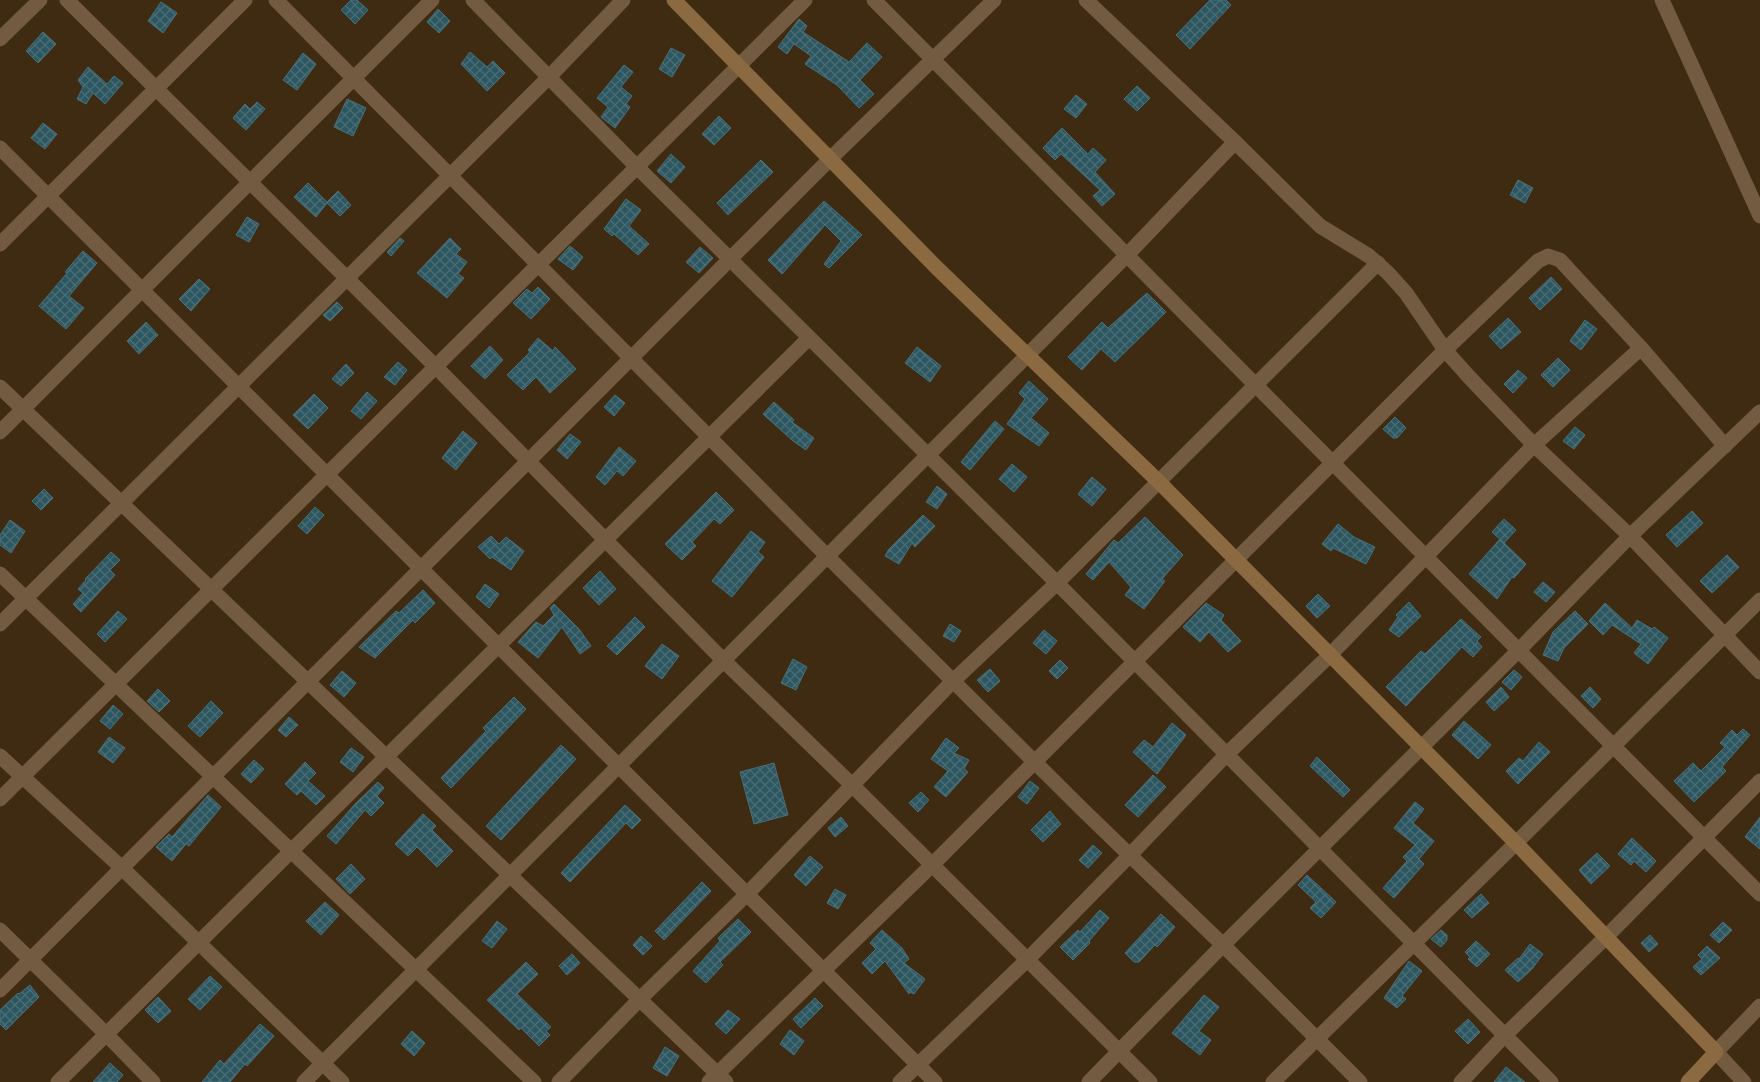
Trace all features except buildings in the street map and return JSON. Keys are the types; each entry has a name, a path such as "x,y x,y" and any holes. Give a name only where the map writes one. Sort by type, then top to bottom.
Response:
{"main road":[{"path":"674,0 937,268 1235,559 1516,843 1716,1052 1688,1082"}],"street":[{"path":"0,39 40,0"},
{"path":"67,0 435,366 723,660 852,784 1150,1082"},
{"path":"0,244 245,0"},
{"path":"276,0 827,556 1360,1082"},
{"path":"0,432 432,0"},
{"path":"473,0 636,166 1057,583 1551,1082"},
{"path":"0,624 450,176 623,0"},
{"path":"0,799 804,0"},
{"path":"874,0 1760,894"},
{"path":"0,990 831,158 994,0"},
{"path":"1086,0 1320,226 1378,263 1406,293 1445,350 1470,378 1534,445 1630,536 1760,672"},
{"path":"1662,0 1760,216"},
{"path":"304,1082 1127,255 1235,142"},
{"path":"0,148 935,1082"},
{"path":"0,387 640,999 717,1079 823,970 1035,763 1332,462 1538,261 1548,256 1560,260 1641,348 1724,446"},
{"path":"559,1082 747,894 953,681 1057,583 1378,263"},
{"path":"58,1082 809,338"},
{"path":"900,1082 1027,960 1226,755 1330,655 1426,558 1534,445 1641,348"},
{"path":"1089,1082 1630,536 1760,412"},
{"path":"0,574 534,1082"},
{"path":"1273,1082 1760,600"},
{"path":"0,756 122,868 342,1082"},
{"path":"1461,1082 1504,1036 1606,937 1760,781"},
{"path":"0,930 153,1082"},
{"path":"1744,1082 1716,1052 1760,1006"}]}
